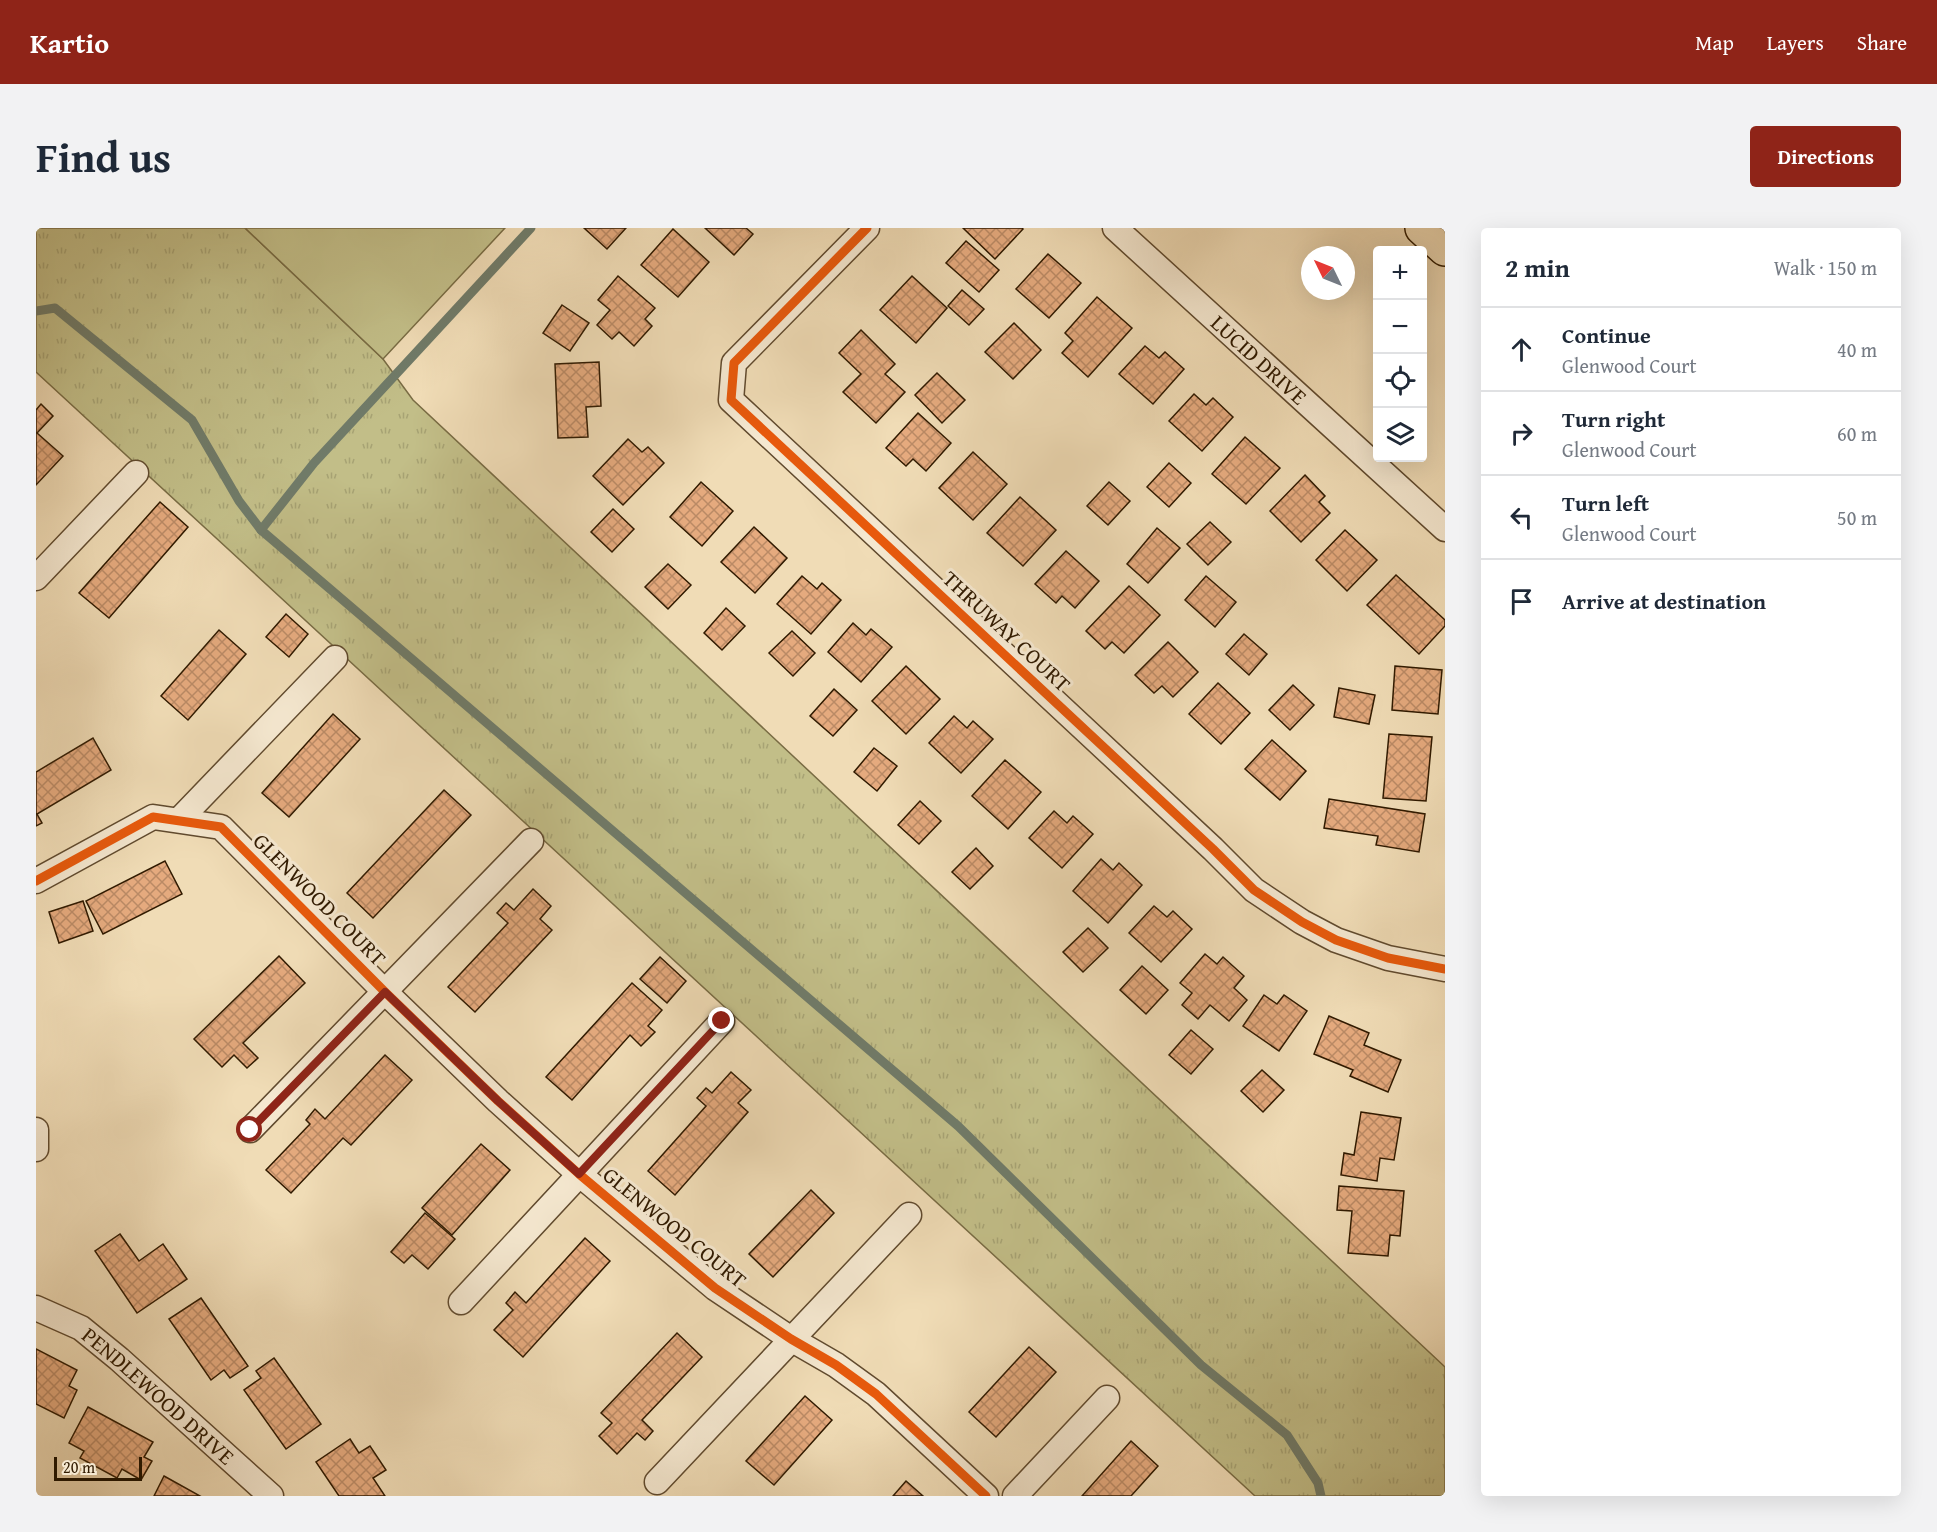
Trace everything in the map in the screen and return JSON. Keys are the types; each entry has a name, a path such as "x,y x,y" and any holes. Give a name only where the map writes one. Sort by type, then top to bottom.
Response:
{"highway":[{"path":"1422,228 1445,249"}],"street":[{"name":"LUCID DRIVE","path":"1115,228 1445,529"},
{"name":"THRUWAY COURT","path":"861,235 734,363 731,400 1213,849 1254,890 1302,922 1336,940 1388,958 1445,969"},
{"path":"36,578 136,473"},
{"path":"179,820 336,658"},
{"name":"GLENWOOD COURT","path":"36,881 153,817 221,827 385,992 498,1101 579,1174 716,1288 791,1339 836,1365 876,1394 986,1496"},
{"name":"GLENWOOD COURT","path":"250,1130 531,841"},
{"name":"GLENWOOD COURT","path":"460,1302 722,1021"},
{"path":"36,1130 36,1149"},
{"path":"657,1482 909,1215"},
{"name":"PENDLEWOOD DRIVE","path":"36,1308 81,1328 271,1496"},
{"path":"1015,1496 1107,1398"}],"green space":[{"path":"36,228 245,228 383,359 413,400 1445,1367 1445,1496 1255,1496 36,372"},
{"path":"245,228 505,228 383,359"}],"building":[{"path":"584,228 626,228 607,249"},
{"path":"705,228 746,228 753,234 734,255"},
{"path":"963,228 1022,228 1023,229 995,259"},
{"path":"673,229 709,262 678,297 641,265"},
{"path":"966,241 999,270 979,292 946,263"},
{"path":"1048,254 1081,283 1049,318 1016,289"},
{"path":"618,276 655,308 645,319 652,326 634,346 619,332 612,339 597,325 610,310 598,300"},
{"path":"912,276 947,308 916,343 880,310"},
{"path":"962,290 984,309 969,325 948,306"},
{"path":"1097,297 1132,328 1088,377 1062,353 1073,341 1065,333"},
{"path":"562,305 589,323 570,351 543,333"},
{"path":"1014,323 1041,350 1013,379 985,352"},
{"path":"861,330 895,364 885,374 905,392 876,423 843,392 861,374 839,353"},
{"path":"1145,346 1159,358 1165,352 1184,369 1153,404 1119,374"},
{"path":"599,362 601,406 586,407 588,437 558,438 555,364"},
{"path":"937,373 965,400 942,423 915,395"},
{"path":"1194,394 1206,405 1213,398 1233,417 1202,451 1169,421"},
{"path":"41,404 53,416 37,433 63,456 36,485 36,410"},
{"path":"918,413 951,443 926,471 913,459 906,466 886,448"},
{"path":"1245,437 1280,468 1246,504 1212,474"},
{"path":"628,439 642,452 648,447 664,463 623,505 593,476"},
{"path":"973,452 1007,484 973,520 939,488"},
{"path":"1169,463 1191,483 1169,507 1147,487"},
{"path":"1305,475 1325,496 1319,502 1330,513 1301,542 1270,511"},
{"path":"701,482 733,511 702,546 670,517"},
{"path":"1109,482 1130,501 1108,525 1087,506"},
{"path":"1020,497 1056,530 1023,566 987,533"},
{"path":"160,502 188,527 109,618 79,593"},
{"path":"613,509 634,529 612,552 591,532"},
{"path":"1210,522 1231,542 1208,565 1187,544"},
{"path":"754,527 787,558 755,593 721,562"},
{"path":"1157,528 1180,548 1148,583 1127,564"},
{"path":"1345,530 1377,560 1347,591 1316,560"},
{"path":"1066,551 1099,581 1075,608 1062,596 1056,603 1035,584"},
{"path":"668,564 691,585 668,609 645,587"},
{"path":"1396,575 1445,620 1445,626 1419,654 1367,605"},
{"path":"802,576 817,589 822,583 841,600 811,634 777,604"},
{"path":"1206,576 1236,602 1215,627 1185,600"},
{"path":"1129,586 1160,615 1124,653 1112,642 1105,649 1086,631"},
{"path":"726,608 745,626 722,650 704,633"},
{"path":"286,614 308,634 289,657 266,637"},
{"path":"853,623 866,635 871,629 892,647 861,682 828,652"},
{"path":"219,630 246,654 188,720 161,696"},
{"path":"792,631 815,653 793,676 769,653"},
{"path":"1244,634 1267,654 1249,675 1226,654"},
{"path":"1168,642 1198,672 1173,697 1162,686 1154,693 1135,675"},
{"path":"906,666 940,699 906,734 872,701"},
{"path":"1395,666 1442,670 1438,714 1392,710"},
{"path":"1218,683 1250,713 1221,744 1189,714"},
{"path":"1293,685 1314,705 1290,730 1269,710"},
{"path":"1339,688 1375,695 1369,724 1334,717"},
{"path":"834,689 857,710 833,736 810,716"},
{"path":"333,714 360,739 289,817 262,793"},
{"path":"954,716 967,728 973,721 993,739 961,773 929,743"},
{"path":"1389,734 1432,737 1426,801 1383,798"},
{"path":"93,738 111,770 37,814 42,823 36,826 36,772"},
{"path":"1272,740 1306,771 1280,800 1245,769"},
{"path":"874,748 897,766 877,791 854,772"},
{"path":"1005,760 1041,792 1008,829 972,796"},
{"path":"444,790 471,815 373,918 347,893"},
{"path":"1329,799 1425,814 1419,852 1376,845 1378,836 1324,828"},
{"path":"920,801 941,821 919,844 898,825"},
{"path":"1054,811 1067,823 1073,816 1093,834 1062,868 1029,838"},
{"path":"976,848 993,866 970,889 952,872"},
{"path":"1101,859 1113,870 1119,863 1142,885 1108,923 1073,891"},
{"path":"165,861 182,894 103,934 86,901"},
{"path":"533,889 551,906 540,919 552,930 475,1012 448,987 508,923 497,913 506,903 514,910"},
{"path":"83,901 93,931 59,943 49,912"},
{"path":"1154,906 1167,917 1173,911 1192,929 1161,962 1129,933"},
{"path":"1088,928 1108,948 1083,972 1063,952"},
{"path":"1205,954 1217,964 1223,957 1244,976 1234,988 1247,1000 1229,1021 1210,1005 1198,1019 1182,1005 1192,993 1180,983"},
{"path":"279,956 305,983 243,1043 258,1058 247,1068 234,1055 222,1067 194,1039"},
{"path":"660,957 686,981 667,1003 640,979"},
{"path":"1142,966 1168,990 1146,1014 1120,990"},
{"path":"632,983 662,1010 648,1026 655,1032 641,1046 630,1035 572,1100 546,1077"},
{"path":"1264,995 1277,1004 1284,995 1307,1011 1279,1051 1243,1026"},
{"path":"1329,1016 1369,1033 1364,1045 1401,1060 1388,1092 1350,1076 1353,1070 1314,1054"},
{"path":"1191,1030 1213,1049 1191,1074 1169,1055"},
{"path":"385,1055 412,1080 351,1145 343,1138 291,1193 266,1170 310,1124 306,1120 315,1109 325,1119"},
{"path":"1262,1070 1284,1090 1263,1112 1241,1091"},
{"path":"731,1072 751,1090 738,1103 748,1112 675,1195 648,1171 706,1106 697,1098 706,1088 712,1093"},
{"path":"1361,1112 1401,1118 1394,1160 1380,1158 1377,1181 1341,1175 1344,1153 1354,1155"},
{"path":"481,1144 510,1170 452,1235 422,1208"},
{"path":"1339,1186 1404,1191 1400,1236 1390,1235 1388,1256 1348,1253 1352,1211 1337,1210"},
{"path":"811,1190 834,1213 773,1277 749,1254"},
{"path":"425,1213 455,1239 428,1269 412,1255 404,1263 391,1252"},
{"path":"120,1234 139,1261 163,1244 187,1279 137,1313 95,1251"},
{"path":"585,1238 610,1261 523,1357 494,1330 513,1310 506,1303 515,1292 526,1303"},
{"path":"201,1298 248,1366 230,1378 224,1370 211,1380 169,1319"},
{"path":"677,1333 702,1357 642,1420 653,1431 645,1440 637,1433 617,1454 599,1436 612,1423 601,1413"},
{"path":"1029,1347 1056,1372 996,1437 969,1412"},
{"path":"36,1349 77,1370 69,1386 77,1390 64,1418 36,1404"},
{"path":"274,1358 321,1424 286,1449 244,1390 261,1378 256,1371"},
{"path":"805,1396 832,1420 774,1485 746,1461"},
{"path":"88,1407 153,1442 144,1457 152,1461 141,1480 122,1469 117,1478 80,1458 84,1451 69,1443"},
{"path":"350,1439 359,1453 370,1446 386,1470 373,1478 385,1496 339,1496 316,1462"},
{"path":"1131,1441 1158,1466 1131,1496 1082,1496"},
{"path":"164,1476 200,1496 154,1496"},
{"path":"906,1481 923,1496 893,1496"}],"waterway":[{"path":"261,530 314,463 531,228"},
{"path":"36,311 55,308 192,420 239,501 261,530 958,1126 1201,1365 1287,1435 1318,1483 1321,1496"}],"cycle path":[{"path":"867,228 734,363 731,400 1213,849 1254,890 1302,922 1336,940 1388,958 1445,969"},
{"path":"36,881 153,817 221,827 385,992 498,1101 579,1174 715,1288 791,1339 836,1365 876,1394 986,1496"}],"route":[{"path":"250,1130 385,992 498,1101 579,1174 722,1021"}]}
